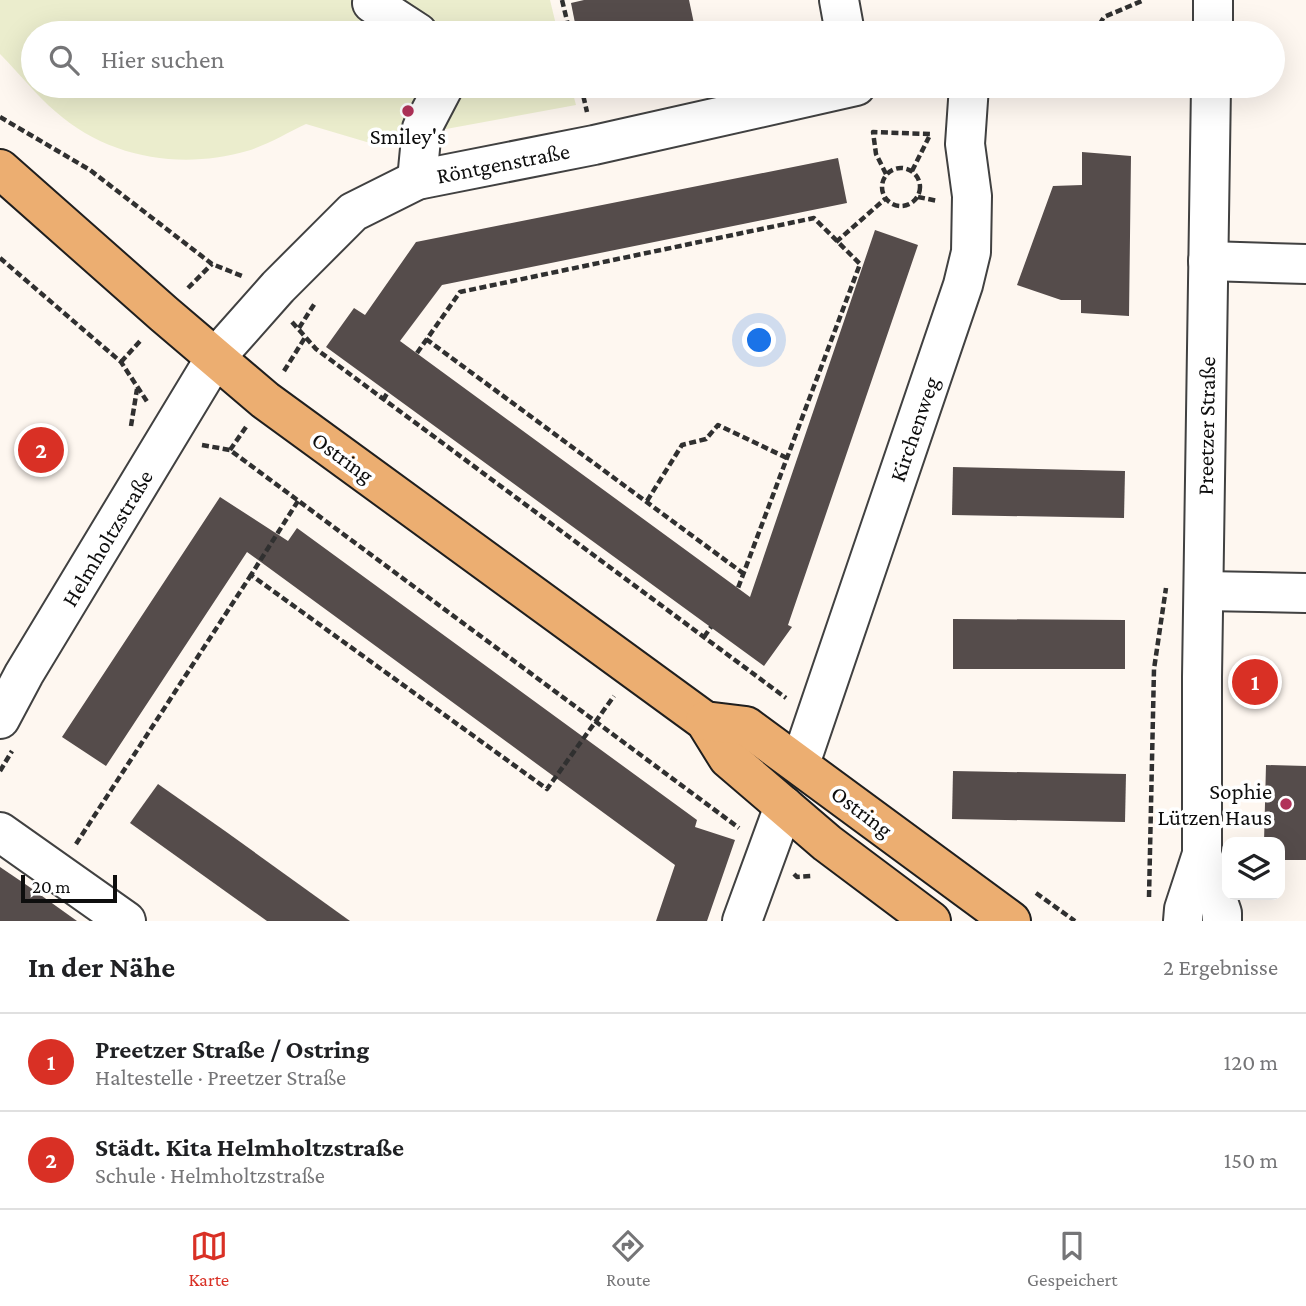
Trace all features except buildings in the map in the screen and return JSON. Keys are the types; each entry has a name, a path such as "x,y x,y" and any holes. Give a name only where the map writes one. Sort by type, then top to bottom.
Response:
{"main road":[{"name":"Ostring","path":"0,170 215,358 286,415 705,720 728,758 827,843 931,921"},
{"name":"Ostring","path":"705,720 746,726 1011,921"}],"street":[{"path":"839,0 843,21"},
{"path":"1213,0 1213,21"},
{"path":"372,3 400,21"},
{"path":"417,180 422,128 438,98"},
{"name":"Röntgenstraße","path":"215,358 267,299 353,212 417,180 594,145 803,98"},
{"name":"Kirchenweg","path":"800,764 963,285 971,252 972,196 965,144 968,98"},
{"name":"Preetzer Straße","path":"1183,921 1184,909 1202,854 1212,98"},
{"path":"1208,261 1306,264"},
{"name":"Helmholtzstraße","path":"0,719 24,674 215,358"},
{"path":"1204,591 1306,593"},
{"path":"742,921 784,806"},
{"path":"0,832 126,921"},
{"name":"Preetzer Straße","path":"1202,854 1222,913 1222,921"}],"path":[{"path":"562,0 567,21"},
{"path":"1102,21 1104,17 1144,0"},
{"path":"0,117 90,170 212,264 240,275 316,349 815,719"},
{"path":"887,174 876,154 873,132 930,134"},
{"path":"899,168 912,171 918,178 918,197 909,205 895,206 885,199 881,187 887,174 899,168"},
{"path":"836,242 885,199"},
{"path":"417,353 460,292 814,218 860,264 738,588"},
{"path":"0,258 121,362 171,432 191,445 209,444 230,450 767,850 797,877 818,876"},
{"path":"426,339 744,573"},
{"path":"383,400 388,392"},
{"path":"647,501 682,445 706,439 718,425 787,458"},
{"path":"57,873 298,502"},
{"path":"251,575 547,789 635,667"},
{"path":"704,637 711,627"},
{"path":"1030,889 1075,921"}],"green space":[{"path":"0,0 550,0 555,21 21,21 21,76 0,54"},
{"path":"42,98 574,98 576,105 370,143 306,124 247,151 197,159 146,156 122,150 76,128"}],"place":[{"name":"Smiley's","path":"408,111"},
{"name":"Städt. Kita Helmholtzstraße","path":"41,450"},
{"name":"Preetzer Straße / Ostring","path":"1255,682"},
{"name":"Sophie Lützen Haus","path":"1286,804"}]}
